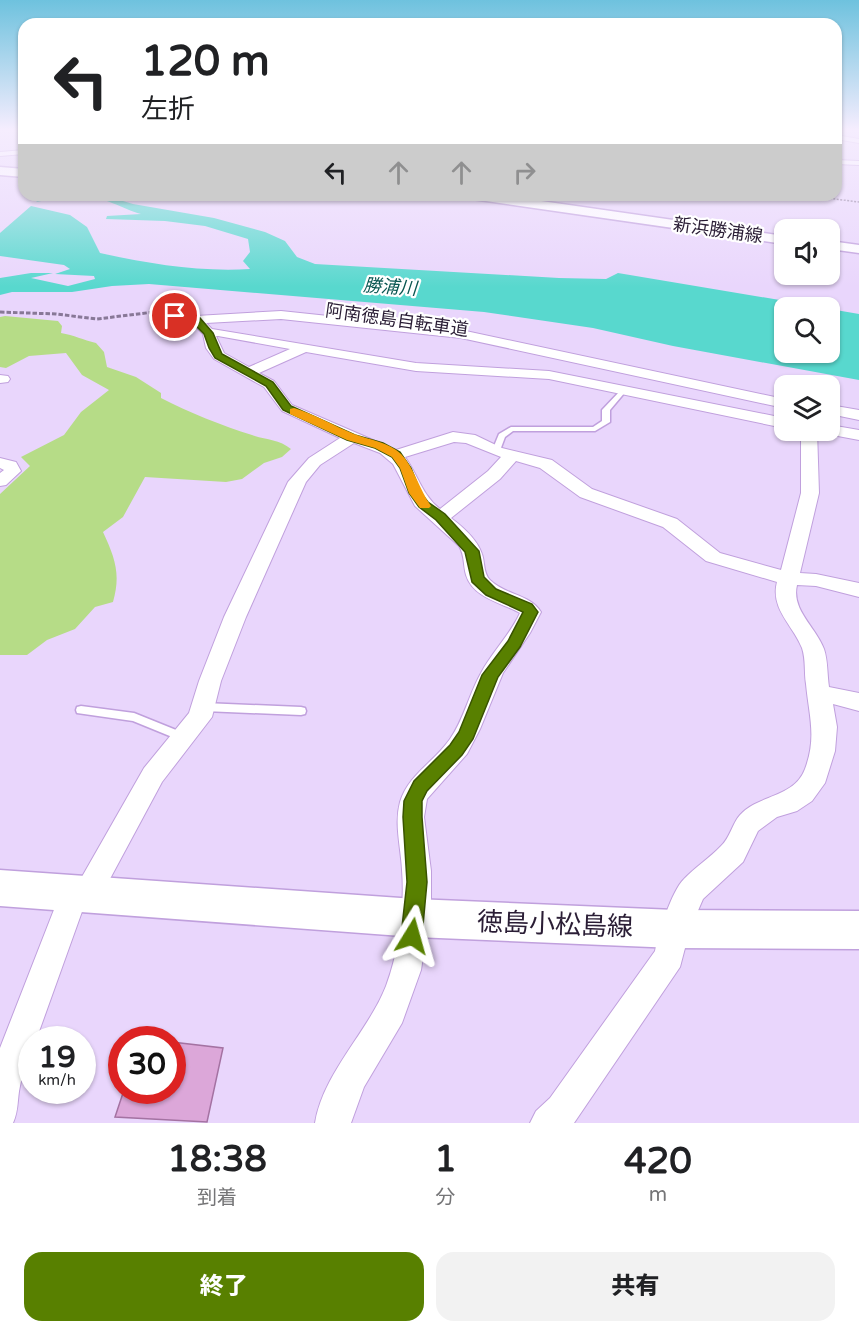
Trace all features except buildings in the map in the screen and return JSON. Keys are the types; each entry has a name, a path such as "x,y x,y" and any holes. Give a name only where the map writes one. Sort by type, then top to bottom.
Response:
{"main road":[{"name":"新浜勝浦線","path":"514,201 774,239"},
{"path":"840,246 857,249"},
{"name":"徳島小松島線","path":"0,888 415,918 675,929 859,930"}],"street":[{"path":"168,311 175,316 233,335 304,348 416,367 549,375 774,421"},
{"path":"203,326 281,315 461,334 774,401"},
{"path":"203,326 219,356 269,384 287,408 396,455 423,505 441,517 472,551 477,579 491,592 531,612 514,643 490,675 466,734 456,750 421,786 413,801 417,882 415,918 406,971 398,997 379,1033 351,1077 333,1123"},
{"path":"249,372 304,348"},
{"path":"840,412 859,415"},
{"path":"840,430 859,430"},
{"path":"840,432 859,435"},
{"path":"0,1113 3,1085 81,894 153,775 200,717 210,681 235,617 303,471 319,456 351,437"},
{"path":"396,455 462,437 504,453 546,464 585,492 670,523 714,557 786,578 816,580 859,590"},
{"path":"548,1123 562,1110 669,957 675,929 692,890 733,853 749,823 769,808 788,803 803,793 816,776 823,751 825,727 816,660 812,646 789,609 785,592 786,578 810,493 809,441"},
{"path":"441,517 494,475 504,453"},
{"path":"0,464 10,466 13,471 0,481"},
{"path":"819,693 859,702"}],"lane":[{"path":"504,453 502,436 511,429 595,429 606,422 606,410 623,391"},
{"path":"204,707 301,711"},
{"path":"81,710 134,717 182,737"}],"path":[{"path":"842,200 859,202"},
{"path":"0,312 56,314 97,319 168,311"}],"shaded area":[{"path":"0,317 58,321 62,326 61,333 96,343 104,352 107,367 136,377 161,393 161,398 218,423 257,437 277,441 291,449 282,457 264,463 242,479 226,482 145,477 123,517 103,532 116,566 113,602 95,607 75,629 47,640 27,655 0,655 0,494 30,466 21,457 64,435 81,412 109,390 82,375 66,353 29,356 6,368 0,367"}],"water":[{"name":"勝浦川","path":"108,201 123,201 214,218 265,232 285,241 297,257 315,264 559,278 606,279 618,273 774,299 774,363 840,363 840,311 859,314 859,380 673,346 593,328 484,312 149,284 112,286 72,292 12,292 0,295 0,278 31,273 53,273 31,278 68,286 95,279 94,276 55,274 70,269 64,265 0,256 0,233 31,206 70,215 87,227 100,253 175,266 250,269 243,261 250,252 248,239 205,226 165,221 106,219 107,216 141,214"}],"slow traffic":[{"path":"294,412 396,455 405,468 415,493 425,506"}],"route":[{"path":"175,316 196,320 209,333 213,348 219,356 269,384 287,408 396,455 423,505 441,517 472,551 477,579 491,592 531,612 514,643 490,675 466,734 456,750 421,786 413,801 417,882 412,936"}]}
